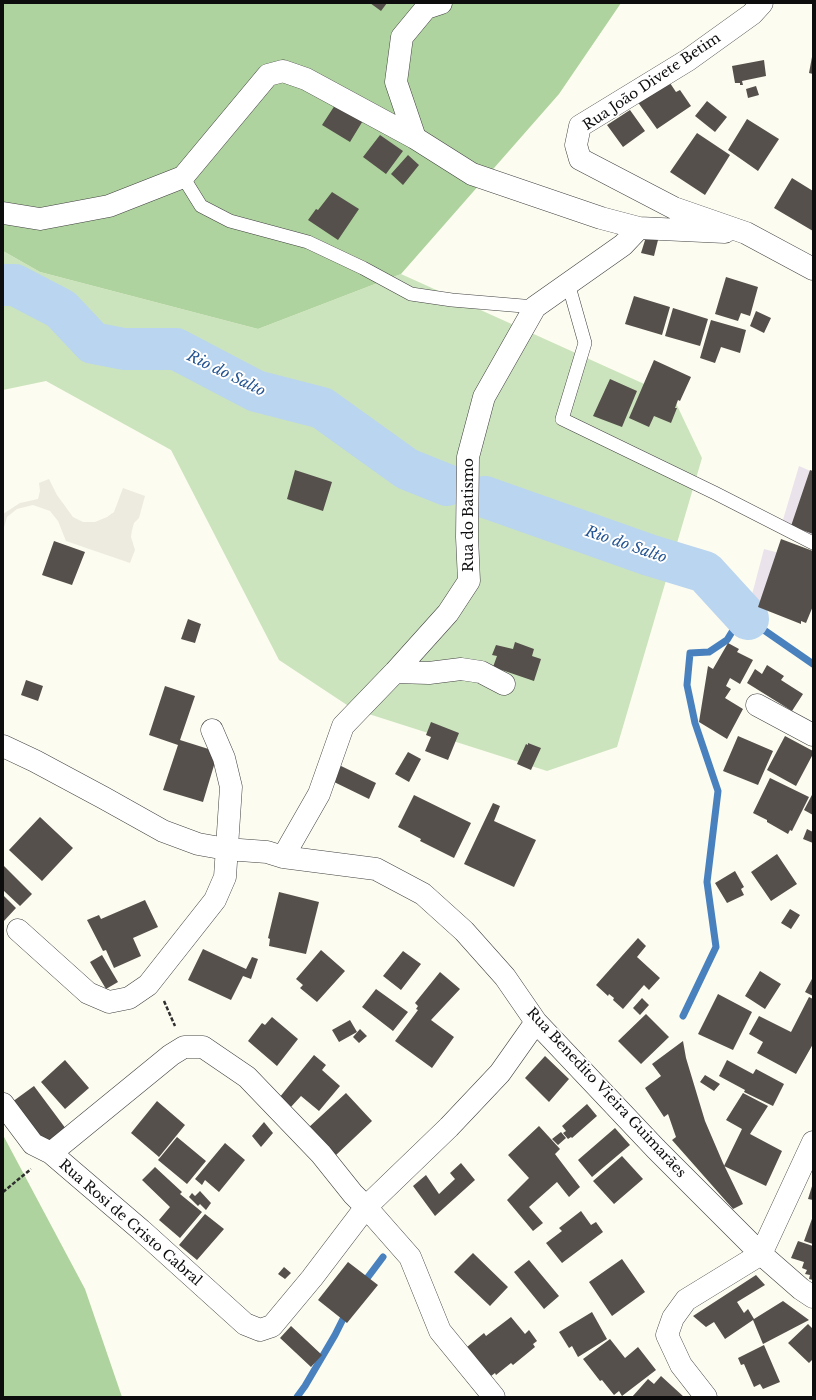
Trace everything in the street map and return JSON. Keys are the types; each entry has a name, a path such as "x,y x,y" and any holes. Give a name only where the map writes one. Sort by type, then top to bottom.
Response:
{"street":[{"path":"416,138 396,82 402,37 426,8 441,3"},
{"name":"Rua João Divete Betim","path":"762,3 752,14 688,60 580,126 576,145 580,159 674,208 746,233 813,269"},
{"path":"3,213 40,219 109,206 182,178 268,75 283,71 306,79 416,138 472,174 601,218 639,228 693,232 746,233"},
{"name":"Rua do Batismo","path":"283,857 319,794 343,726 395,672 448,613 469,580 467,537 468,457 484,397 534,307 623,245 639,228"},
{"path":"395,672 429,673 461,669 481,672 504,684"},
{"path":"757,705 813,735"},
{"path":"18,930 88,993 109,1002 129,998 148,985 215,900 225,877 231,787 224,758 212,730"},
{"name":"Rua Benedito Vieira Guimarães","path":"3,746 98,794 163,831 198,844 226,849 266,852 283,857 376,868 423,894 464,931 506,977 536,1022 656,1149 760,1254 801,1290 813,1297"},
{"name":"Rua Rosi de Cristo Cabral","path":"184,1047 171,1055 51,1153 141,1230 245,1324 260,1330 272,1326 312,1278 366,1207 449,1126 500,1073 536,1022"},
{"path":"184,1047 202,1047 247,1077 321,1154 353,1194 410,1257 440,1331 494,1397"},
{"path":"3,1104 33,1144 51,1153"},
{"path":"706,1397 681,1365 667,1335 673,1318 686,1300 760,1254 813,1142"}],"lane":[{"path":"182,178 201,206 230,221 308,242 363,268 411,294 534,307"},
{"path":"568,283 585,343 562,419 715,493 813,543"}],"path":[{"path":"154,978 184,1047"},
{"path":"3,1192 51,1153"}],"shaded area":[{"path":"799,466 813,472 813,535 782,523"},
{"path":"49,479 57,495 73,517 83,522 95,522 114,512 123,488 145,496 139,518 134,523 132,530 131,537 135,550 130,563 66,541 58,521 50,511 33,505 17,509 7,517 3,531 3,514 20,503 38,499 40,491 39,483"},
{"path":"764,549 813,562 800,621 750,602"}],"green space":[{"path":"3,3 621,3 559,94 401,274 258,329 40,272 3,251"},
{"path":"3,251 40,272 258,329 401,274 673,397 702,458 617,747 547,771 353,709 279,660 171,450 46,381 3,390"},
{"path":"3,1135 85,1289 122,1397 3,1397"}],"building":[{"path":"370,3 387,3 381,11"},
{"path":"813,57 813,74 809,73"},
{"path":"764,60 766,76 742,81 743,85 740,85 740,83 735,83 732,66"},
{"path":"668,80 676,92 680,90 691,106 657,129 637,101"},
{"path":"756,86 759,95 748,98 746,89"},
{"path":"707,101 727,117 715,132 695,116"},
{"path":"337,102 364,119 350,142 322,125"},
{"path":"630,110 645,131 623,147 607,125"},
{"path":"747,119 779,139 758,171 728,150"},
{"path":"697,133 730,155 705,195 670,172"},
{"path":"380,135 403,151 386,174 363,157"},
{"path":"408,155 419,165 403,185 391,174"},
{"path":"792,178 813,191 813,231 774,208"},
{"path":"332,192 359,209 338,240 308,220"},
{"path":"646,237 658,240 654,256 641,253"},
{"path":"726,277 758,287 750,316 741,313 738,321 715,314"},
{"path":"634,296 670,307 662,335 625,324"},
{"path":"673,308 708,319 700,346 665,336"},
{"path":"756,311 771,318 764,333 750,326"},
{"path":"711,320 746,330 740,353 721,347 715,363 700,358"},
{"path":"654,360 691,377 680,401 678,400 675,408 677,408 671,423 654,416 649,427 629,418"},
{"path":"610,379 637,391 622,427 593,416"},
{"path":"295,470 332,482 323,511 287,499"},
{"path":"810,470 813,471 813,534 791,526"},
{"path":"781,539 813,551 813,606 806,623 801,621 801,624 758,607"},
{"path":"54,541 85,552 72,585 42,575"},
{"path":"188,619 201,624 195,643 181,639"},
{"path":"515,642 534,649 532,656 541,659 534,681 493,667 497,656 492,655 496,645 513,649"},
{"path":"728,643 739,649 737,652 753,660 740,684 730,678 726,686 731,689 725,698 743,709 727,739 699,722 708,666 713,669"},
{"path":"767,665 784,676 781,680 803,694 792,711 747,683 755,669 762,674"},
{"path":"26,680 43,686 38,701 21,695"},
{"path":"165,686 195,696 180,740 218,752 203,802 163,790 178,745 149,735"},
{"path":"431,722 459,733 448,760 425,751 431,737 426,735"},
{"path":"738,736 773,751 758,785 723,771"},
{"path":"785,736 813,751 813,754 796,786 767,770"},
{"path":"528,743 541,748 531,770 517,764 526,744 528,745"},
{"path":"408,752 421,759 409,782 395,774"},
{"path":"337,764 376,783 369,799 330,780"},
{"path":"770,778 809,797 792,831 790,830 788,834 767,822 767,820 753,813"},
{"path":"813,793 813,815 804,810"},
{"path":"414,795 471,823 454,858 420,841 421,839 398,827"},
{"path":"493,803 500,806 494,821 536,840 514,887 464,864"},
{"path":"40,817 73,848 42,881 9,850"},
{"path":"807,829 813,832 813,843 803,839"},
{"path":"777,854 797,884 771,901 751,872"},
{"path":"3,865 32,894 20,906 3,890"},
{"path":"735,871 744,887 741,889 744,895 727,903 715,883"},
{"path":"279,892 319,902 306,954 269,946 270,939 268,938"},
{"path":"3,895 16,908 3,922"},
{"path":"145,900 158,927 133,938 141,956 114,968 106,950 103,951 87,920 99,915 101,919"},
{"path":"790,909 800,915 791,929 781,923"},
{"path":"638,938 646,946 637,957 660,978 649,990 644,985 623,1009 613,1000 614,998 609,994 608,996 596,985"},
{"path":"203,949 246,969 252,957 258,959 251,979 243,976 231,1000 188,980"},
{"path":"321,950 345,971 317,1002 300,988 303,985 296,979"},
{"path":"403,951 421,964 401,990 383,976"},
{"path":"102,955 118,982 106,989 90,962"},
{"path":"760,971 781,984 765,1009 745,996"},
{"path":"440,972 460,989 431,1020 454,1037 432,1068 395,1041 418,1010 416,1009 418,1006 415,1003"},
{"path":"813,977 813,996 805,992"},
{"path":"376,989 408,1012 393,1031 362,1007"},
{"path":"718,994 752,1012 733,1050 698,1034"},
{"path":"809,997 813,999 813,1044 796,1074 757,1053 763,1042 749,1034 759,1016 791,1032"},
{"path":"642,998 649,1005 640,1015 633,1008"},
{"path":"646,1014 669,1037 641,1064 618,1041"},
{"path":"272,1017 298,1039 277,1066 248,1041 262,1023 265,1025"},
{"path":"350,1020 357,1032 339,1042 332,1030"},
{"path":"360,1029 367,1036 359,1043 353,1037"},
{"path":"683,1041 686,1058 705,1121 743,1204 733,1209 672,1140 676,1137 668,1114 664,1117 645,1088 661,1076 652,1064"},
{"path":"314,1055 326,1065 322,1070 340,1086 319,1111 301,1096 290,1108 279,1098"},
{"path":"545,1056 569,1079 549,1102 525,1078"},
{"path":"65,1060 89,1088 65,1109 41,1082"},
{"path":"727,1060 753,1074 756,1069 784,1084 773,1106 744,1092 745,1090 719,1076"},
{"path":"705,1075 720,1084 714,1091 700,1082"},
{"path":"34,1086 66,1129 43,1145 12,1102"},
{"path":"346,1093 372,1121 335,1156 308,1128"},
{"path":"743,1093 768,1106 750,1134 782,1151 766,1186 724,1166 742,1129 726,1120"},
{"path":"157,1101 185,1125 159,1157 131,1133"},
{"path":"587,1104 597,1116 572,1138 571,1137 568,1139 563,1133 566,1131 562,1126"},
{"path":"264,1122 273,1133 261,1147 252,1136"},
{"path":"539,1126 560,1149 555,1154 580,1187 569,1197 557,1182 529,1207 543,1223 533,1231 507,1200 529,1178 508,1155"},
{"path":"615,1128 630,1145 592,1177 578,1160"},
{"path":"561,1132 566,1138 558,1145 552,1139"},
{"path":"177,1137 206,1161 187,1184 158,1160"},
{"path":"225,1143 245,1160 219,1192 205,1180 202,1185 195,1179"},
{"path":"622,1156 643,1179 614,1204 593,1181"},
{"path":"461,1163 475,1180 435,1216 413,1186 426,1175 439,1194 455,1179 450,1173"},
{"path":"155,1167 182,1192 180,1194 202,1212 180,1238 159,1220 170,1207 142,1180"},
{"path":"813,1183 813,1200 808,1199"},
{"path":"200,1191 211,1203 206,1210 200,1204 198,1206 189,1197 192,1193 195,1196"},
{"path":"581,1211 591,1225 596,1222 603,1232 562,1263 546,1243 562,1231 559,1228"},
{"path":"205,1214 224,1229 197,1260 179,1245"},
{"path":"813,1216 813,1244 804,1241"},
{"path":"798,1241 813,1246 813,1280 809,1279 810,1275 805,1274 807,1270 802,1268 804,1262 791,1258"},
{"path":"473,1253 508,1287 490,1306 454,1272"},
{"path":"622,1259 645,1292 612,1316 589,1282"},
{"path":"529,1260 559,1296 544,1309 514,1272"},
{"path":"348,1262 378,1285 347,1323 318,1300"},
{"path":"284,1267 291,1273 285,1279 278,1274"},
{"path":"756,1275 765,1285 737,1302 744,1313 748,1309 754,1319 783,1301 809,1320 763,1344 753,1320 725,1339 714,1322 706,1327 693,1316"},
{"path":"592,1312 607,1339 578,1357 572,1346 569,1348 559,1332"},
{"path":"511,1317 525,1334 529,1330 537,1341 533,1344 535,1347 513,1365 511,1363 496,1375 495,1373 491,1376 467,1347 484,1333 486,1336"},
{"path":"808,1324 813,1329 813,1359 809,1363 788,1343"},
{"path":"291,1326 322,1355 311,1367 280,1338"},
{"path":"610,1339 625,1358 638,1347 656,1370 622,1396 619,1391 614,1395 602,1380 600,1381 583,1359"},
{"path":"764,1345 780,1382 763,1389 760,1384 754,1387 744,1364 741,1365 738,1358"},
{"path":"661,1376 684,1397 632,1397 648,1379 654,1384"}],"waterway":[{"name":"Rio do Salto","path":"3,285 15,285 61,309 93,343 124,349 176,349 256,391 322,408 407,469 447,485"},
{"name":"Rio do Salto","path":"485,497 649,555 705,572 748,619"},
{"path":"683,1016 716,947 707,882 718,791 695,723 687,685 690,653 709,652 727,640 735,627 748,619 813,664"},
{"path":"362,1285 383,1257"},
{"path":"297,1397 335,1335 347,1311"}]}
